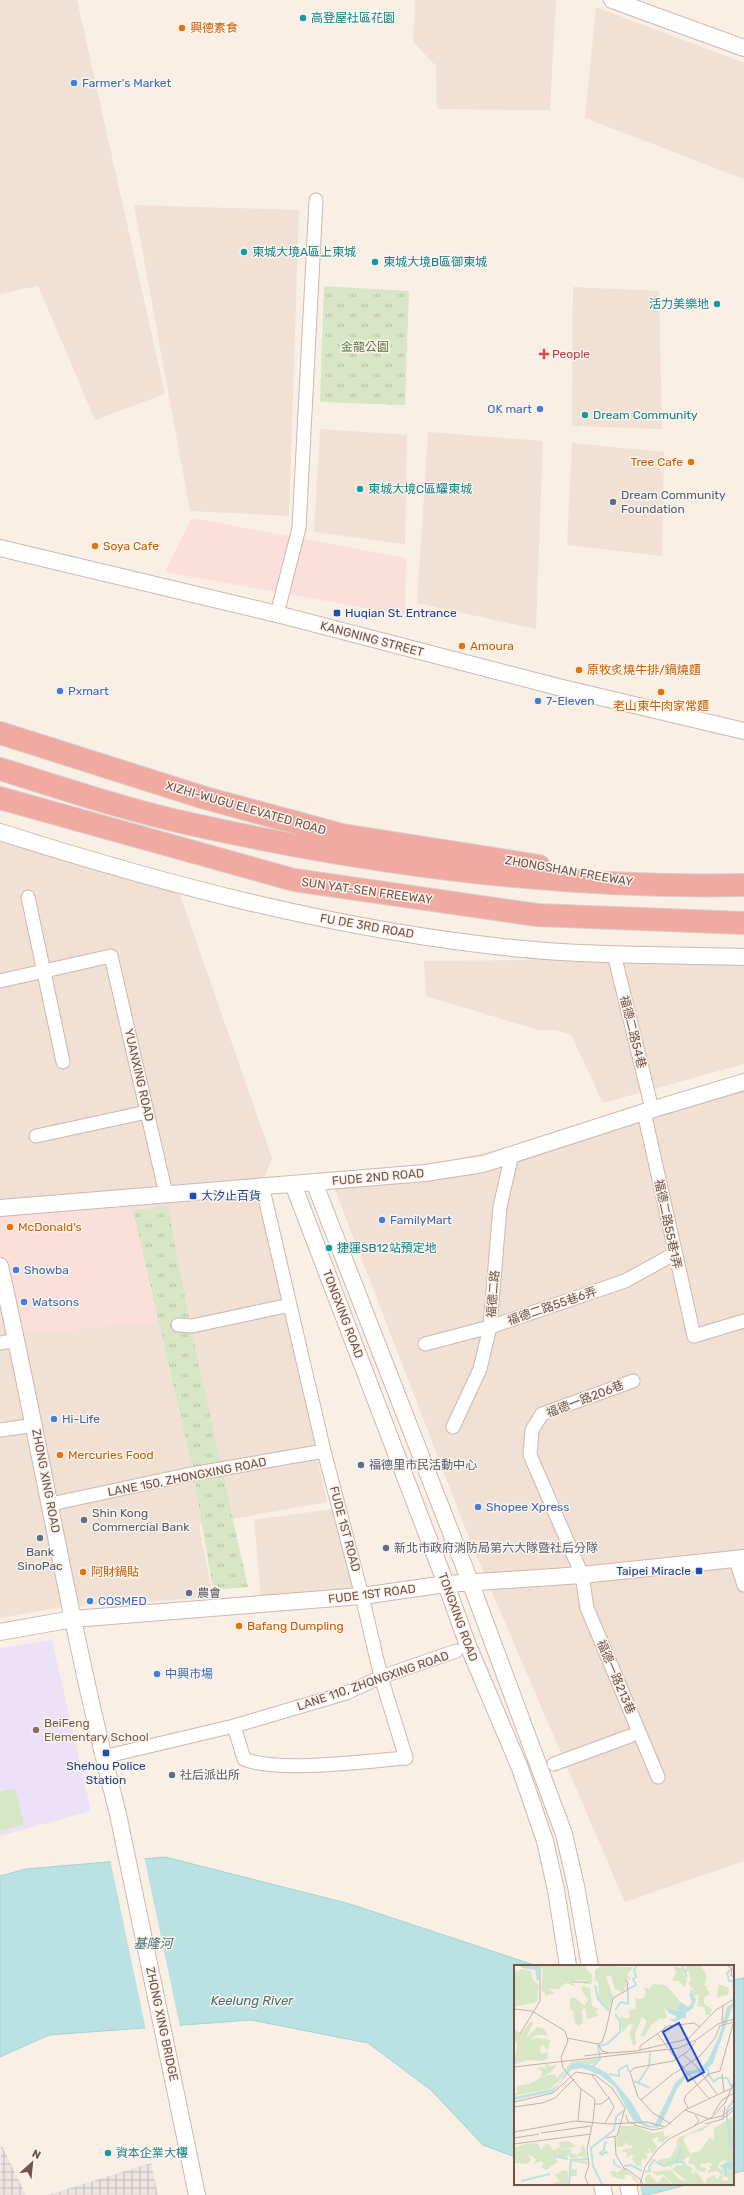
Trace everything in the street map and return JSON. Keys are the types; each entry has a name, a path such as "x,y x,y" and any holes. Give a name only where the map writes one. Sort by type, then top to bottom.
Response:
{"highway":[{"name":"XIZHI-WUGU ELEVATED ROAD","path":"0,733 205,798 342,835 497,859"},
{"path":"0,769 98,800 149,813 282,842 390,861 504,876 573,882 696,886 744,885"},
{"name":"SUN YAT-SEN FREEWAY","path":"0,798 294,880 537,915 744,923"},
{"name":"ZHONGSHAN FREEWAY","path":"497,859 640,884"}],"street":[{"path":"612,0 744,48"},
{"path":"277,614 299,528 316,200"},
{"name":"KANGNING STREET","path":"0,548 277,614 558,687 744,731"},
{"name":"FU DE 3RD ROAD","path":"0,832 179,885 389,932 513,948 614,954 744,956"},
{"path":"28,897 45,971 63,1062"},
{"name":"福德二路54巷","path":"614,954 648,1110"},
{"name":"YUANXING ROAD","path":"45,971 111,956 166,1194"},
{"path":"0,981 45,971"},
{"name":"FUDE 2ND ROAD","path":"0,1208 262,1185 293,1184 425,1173 484,1164 648,1110 744,1082"},
{"name":"福德二路55巷1弄","path":"648,1110 674,1254 694,1336 744,1321"},
{"path":"36,1136 147,1112"},
{"name":"福德二路","path":"453,1427 480,1369 490,1327 500,1207 512,1154"},
{"name":"TONGXING ROAD","path":"314,1182 472,1584 564,1834 576,1886 590,1965"},
{"name":"TONGXING ROAD","path":"293,1184 446,1584 467,1643 520,1768 545,1841 556,1890 568,1965"},
{"name":"FUDE 1ST ROAD","path":"234,1726 244,1759 252,1763 290,1765 406,1758 381,1678 362,1596 324,1450 262,1185"},
{"name":"福德二路55巷6弄","path":"425,1344 490,1327 626,1281 674,1254"},
{"name":"ZHONG XING ROAD","path":"0,1266 51,1504 73,1619 103,1757 118,1814"},
{"path":"178,1325 192,1326 290,1305"},
{"path":"0,1343 17,1340"},
{"name":"福德一路206巷","path":"582,1574 530,1455 532,1430 542,1414 633,1381"},
{"path":"0,1430 34,1425"},
{"name":"LANE 150, ZHONGXING ROAD","path":"51,1504 186,1475 324,1450"},
{"path":"740,1559 744,1585"},
{"name":"FUDE 1ST ROAD","path":"0,1632 73,1619 362,1596 446,1584 472,1584 740,1559"},
{"name":"福德一路213巷","path":"582,1574 587,1608 658,1777"},
{"name":"LANE 110, ZHONGXING ROAD","path":"103,1757 234,1726 346,1693 381,1678 456,1651"},
{"path":"554,1764 630,1736"},
{"name":"ZHONG XING BRIDGE","path":"118,1814 197,2195"},
{"path":"602,2185 604,2195"},
{"path":"628,2185 630,2195"}],"shaded area":[{"path":"0,0 77,0 165,394 95,420 38,286 0,294"},
{"path":"415,0 556,0 550,110 437,109 436,66 413,42"},
{"path":"596,7 744,63 744,179 585,118"},
{"path":"134,205 299,210 289,516 190,511"},
{"path":"573,287 659,291 662,429 572,426"},
{"path":"320,429 407,435 405,544 314,532"},
{"path":"428,432 543,441 536,629 417,603"},
{"name":"Dream Community","path":"572,443 664,452 662,556 567,545"},
{"path":"192,518 406,558 405,615 165,572"},
{"path":"0,842 179,892 272,1158 259,1190 327,1502 199,1525 213,1597 56,1608 0,1618"},
{"path":"744,958 744,1064 603,1103 571,1035 556,1030 538,1030 426,996 424,961"},
{"path":"744,1088 744,1861 625,1902 471,1543 334,1187 637,1118"},
{"path":"146,1200 173,1321 19,1334 0,1252 0,1211"},
{"path":"332,1509 353,1589 261,1598 254,1520"},
{"name":"BeiFeng Elementary School","path":"52,1640 91,1811 0,1836 0,1648"},
{"path":"1,2144 26,2195 0,2195"},
{"path":"151,2163 158,2195 48,2195"}],"green space":[{"name":"金龍公園","path":"324,286 409,291 405,405 320,402"},
{"path":"168,1207 191,1329 248,1587 213,1590 192,1466 133,1210"},
{"path":"15,1788 24,1825 0,1831 0,1792"}],"water":[{"name":"基隆河","path":"165,1857 350,1904 534,1965 514,1965 514,2157 483,2145 431,2090 368,2043 251,2020 49,2035 0,2057 0,1876 26,1869"},
{"path":"744,1978 744,2171 734,2173 734,1980"},
{"path":"584,2185 686,2185 647,2195 609,2195"}],"pier":[{"path":"144,1856 180,2027 146,2030 110,1859"},
{"path":"582,2185 640,2185 642,2195 604,2195"}],"place":[{"name":"高登屋社區花園","path":"303,18"},
{"name":"興德素食","path":"182,28"},
{"name":"Farmer's Market","path":"74,83"},
{"name":"東城大境A區上東城","path":"244,252"},
{"name":"東城大境B區御東城","path":"375,262"},
{"name":"活力美樂地","path":"717,304"},
{"name":"People","path":"544,354"},
{"name":"OK mart","path":"540,409"},
{"name":"Dream Community","path":"585,415"},
{"name":"Tree Cafe","path":"691,462"},
{"name":"東城大境C區耀東城","path":"360,489"},
{"name":"Dream Community Foundation","path":"613,502"},
{"name":"Soya Cafe","path":"95,546"},
{"name":"Huqian St. Entrance","path":"337,613"},
{"name":"Amoura","path":"462,646"},
{"name":"原牧炙燒牛排/鍋燒麵","path":"579,670"},
{"name":"Pxmart","path":"60,691"},
{"name":"老山東牛肉家常麵","path":"661,692"},
{"name":"7-Eleven","path":"538,701"},
{"name":"大汐止百貨","path":"193,1196"},
{"name":"FamilyMart","path":"382,1220"},
{"name":"McDonald's","path":"10,1227"},
{"name":"捷運SB12站預定地","path":"329,1248"},
{"name":"Showba","path":"16,1270"},
{"name":"Watsons","path":"24,1302"},
{"name":"Hi-Life","path":"54,1419"},
{"name":"Mercuries Food","path":"60,1455"},
{"name":"福德里市民活動中心","path":"361,1465"},
{"name":"Shopee Xpress","path":"478,1507"},
{"name":"Shin Kong Commercial Bank","path":"84,1520"},
{"name":"Bank SinoPac","path":"40,1538"},
{"name":"新北市政府消防局第六大隊暨社后分隊","path":"386,1548"},
{"name":"Taipei Miracle","path":"699,1571"},
{"name":"阿財鍋貼","path":"83,1572"},
{"name":"農會","path":"189,1593"},
{"name":"COSMED","path":"90,1601"},
{"name":"Bafang Dumpling","path":"239,1626"},
{"name":"中興市場","path":"157,1674"},
{"name":"BeiFeng Elementary School","path":"36,1730"},
{"name":"Shehou Police Station","path":"106,1753"},
{"name":"社后派出所","path":"172,1775"},
{"name":"資本企業大樓","path":"108,2153"}],"water label":[{"name":"Keelung River","path":"252,2000"}]}
